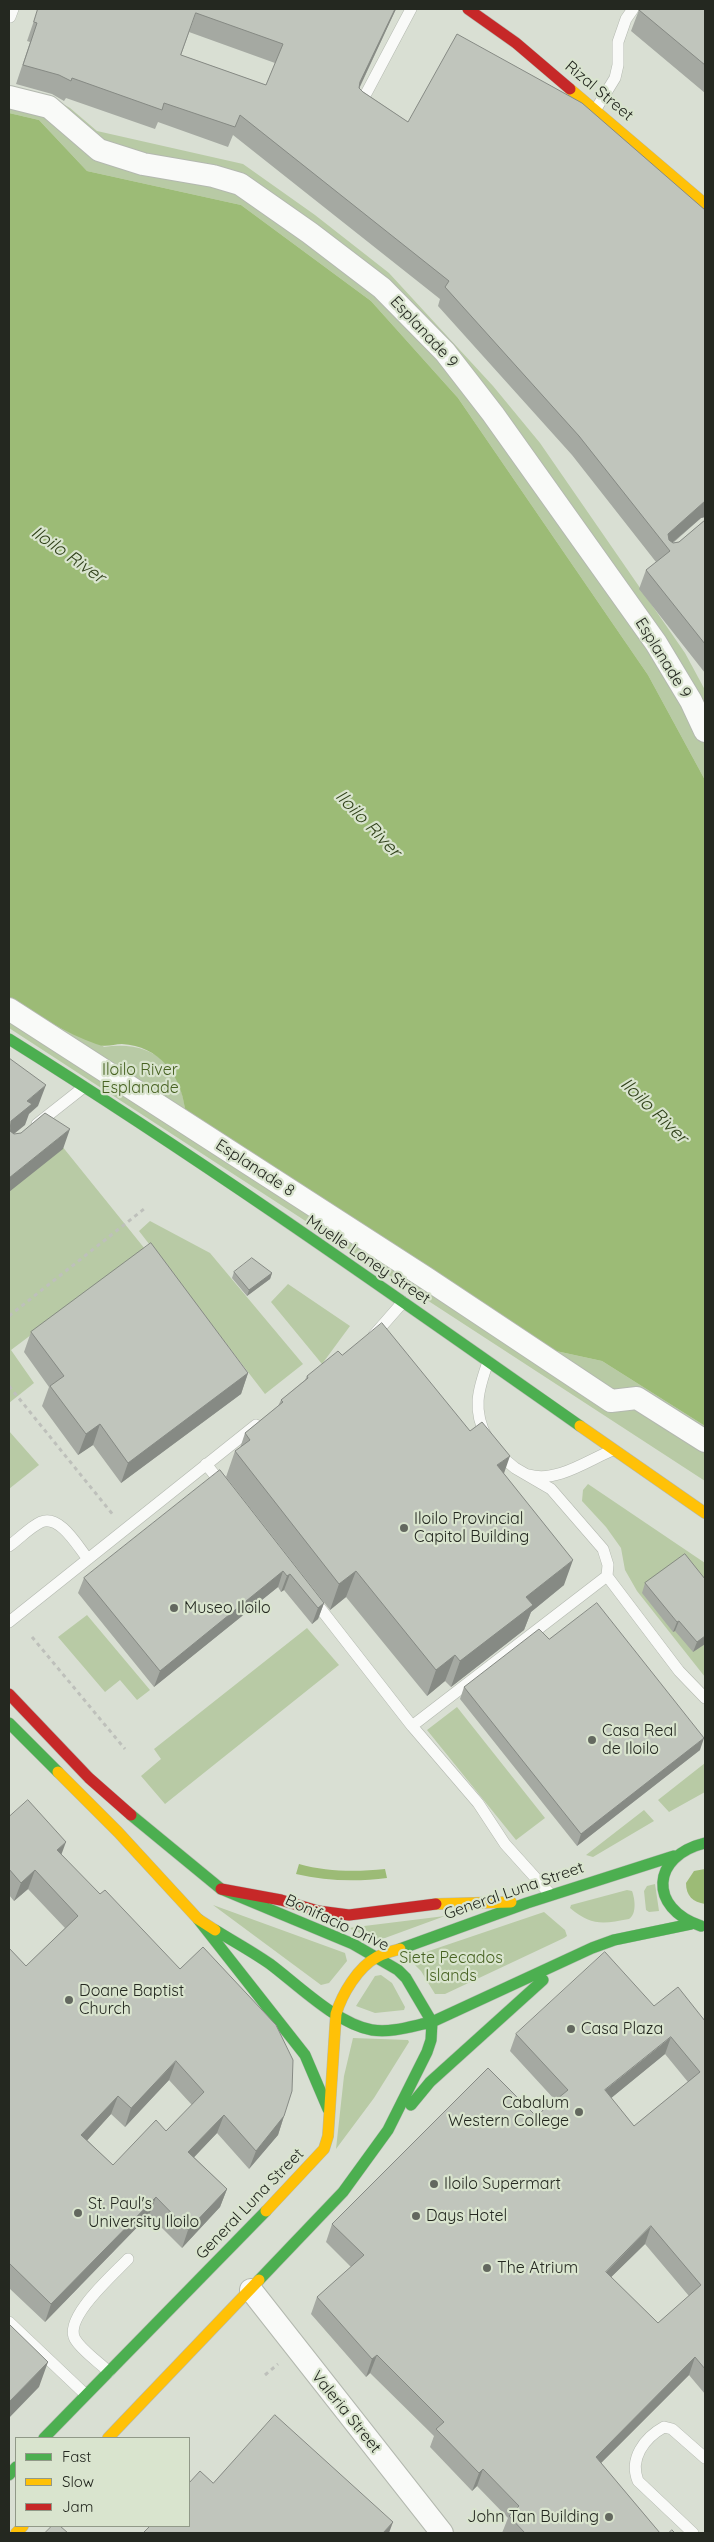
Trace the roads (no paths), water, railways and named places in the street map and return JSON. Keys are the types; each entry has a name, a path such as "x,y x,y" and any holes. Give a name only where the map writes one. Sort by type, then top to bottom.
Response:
{"main road":[{"name":"Rizal Street","path":"468,9 516,43 596,109 705,204"},
{"name":"Muelle Loney Street","path":"9,1039 84,1086 403,1302 705,1514"},
{"name":"Bonifacio Drive","path":"9,1694 89,1778 162,1843 221,1889 353,1944 405,1975 432,2022"},
{"path":"9,1723 118,1832 198,1919 261,1997 305,2056 330,2112"},
{"name":"General Luna Street","path":"45,2437 85,2394 109,2372 307,2170 324,2150 330,2124 336,2014 348,1985 376,1957 550,1895 674,1856 688,1846 705,1842"},
{"path":"674,1856 663,1878 666,1901 681,1919 691,1924 705,1926"},
{"path":"221,1889 281,1900 318,1911 349,1915 453,1902 527,1903"},
{"path":"198,1919 268,1963 336,2014 363,2028 378,2030 407,2029 432,2022 570,1957 614,1940 691,1924"},
{"path":"109,2437 343,2192 388,2130 430,2082 570,1957"},
{"path":"388,2130 427,2052 431,2040 432,2022"}],"street":[{"name":"Esplanade 9","path":"9,97 49,107 99,150 143,164 213,176 240,184 310,233 382,288 445,352 493,414 656,643 705,731"},
{"name":"Esplanade 8","path":"9,1009 426,1278 612,1401 637,1398 705,1441"},
{"name":"Valeria Street","path":"251,2290 442,2533"}],"lane":[{"path":"360,105 411,9"},
{"path":"596,109 615,78 618,65 618,42 626,19 632,9"},
{"path":"29,1130 84,1086"},
{"path":"365,1341 403,1302"},
{"path":"488,1362 478,1392 482,1430 491,1445 503,1459 550,1489 602,1549 608,1565 607,1576 679,1672 705,1698"},
{"path":"9,1620 126,1530 267,1417"},
{"path":"525,1474 535,1476 556,1474 614,1450"},
{"path":"206,1464 230,1494"},
{"path":"9,1546 40,1522 50,1520 59,1524 88,1559"},
{"path":"412,1726 607,1576"},
{"path":"306,1591 412,1726 478,1803 505,1844 550,1895"},
{"path":"109,2372 75,2339 72,2327 77,2315 128,2259"},
{"path":"9,2322 85,2394"},
{"path":"693,2533 638,2481 634,2470 635,2458 656,2431 664,2427 672,2429 705,2458"}],"water":[{"name":"Iloilo River","path":"9,113 39,120 87,171 241,205 371,301 458,398 648,675 705,780 705,1426 602,1361 556,1351 185,1109 179,1085 166,1064 157,1056 135,1046 122,1044 103,1046 84,1040 51,1023 9,997"},
{"path":"299,1864 320,1869 342,1871 385,1869 387,1878 353,1880 318,1878 296,1874"},
{"path":"705,1869 705,1904 691,1898 687,1891 686,1883 694,1871"}],"place":[{"name":"Iloilo Provincial Capitol Building","path":"404,1528"},
{"name":"Museo Iloilo","path":"174,1608"},
{"name":"Casa Real de Iloilo","path":"592,1740"},
{"name":"Doane Baptist Church","path":"69,2000"},
{"name":"Casa Plaza","path":"571,2029"},
{"name":"Cabalum Western College","path":"579,2112"},
{"name":"Iloilo Supermart","path":"434,2184"},
{"name":"St. Paul's University Iloilo","path":"78,2213"},
{"name":"Days Hotel","path":"416,2216"},
{"name":"The Atrium","path":"487,2268"},
{"name":"John Tan Building","path":"609,2517"}],"park label":[{"name":"Iloilo River Esplanade","path":"140,1079"},
{"name":"Siete Pecados Islands","path":"451,1967"}]}
